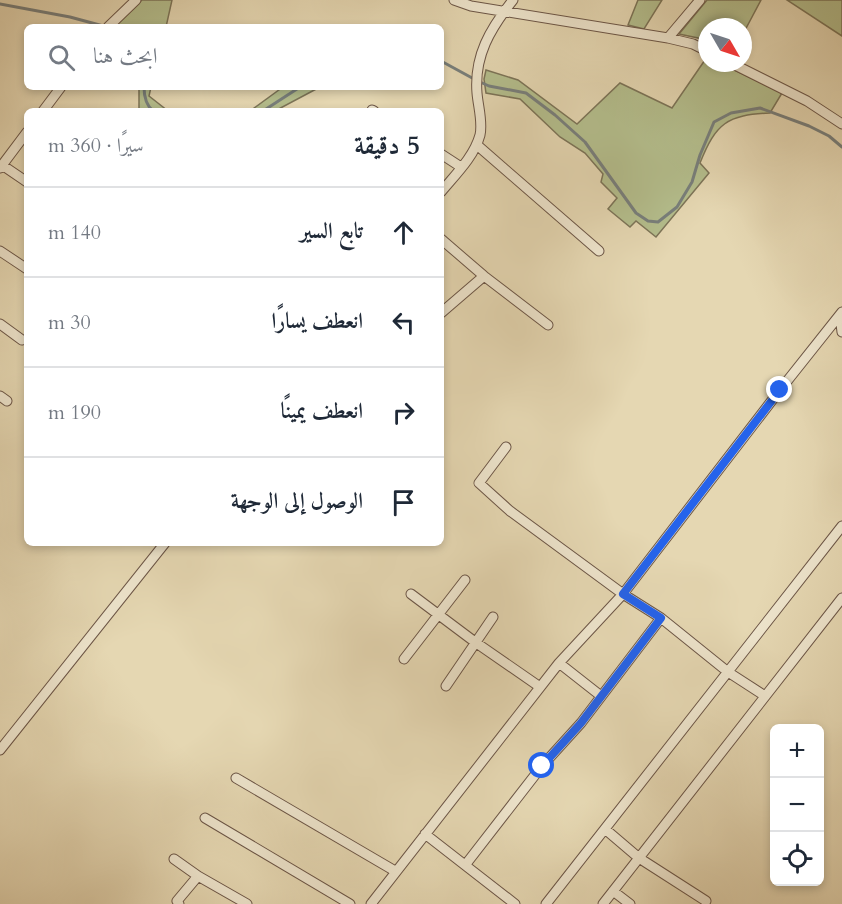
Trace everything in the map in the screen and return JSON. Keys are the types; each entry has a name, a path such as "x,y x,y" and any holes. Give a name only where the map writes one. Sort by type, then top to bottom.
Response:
{"street":[{"path":"111,24 136,0"},
{"path":"454,0 471,6 668,38 698,46"},
{"path":"444,188 477,145 481,132 477,66 482,51 504,11 513,0"},
{"path":"668,38 700,0"},
{"path":"749,72 807,101 842,124"},
{"path":"45,108 59,90"},
{"path":"24,136 1,167 24,180"},
{"path":"477,145 599,251"},
{"path":"444,156 461,167"},
{"path":"444,242 484,276 548,325"},
{"path":"0,251 24,267"},
{"path":"444,310 484,276"},
{"path":"841,314 842,332"},
{"path":"371,904 559,663 623,594 841,314"},
{"path":"0,324 22,340"},
{"path":"506,447 479,483 510,511 623,594 661,618 728,672 765,696"},
{"path":"546,904 842,526"},
{"path":"0,750 163,546"},
{"path":"404,659 465,580"},
{"path":"411,594 540,687"},
{"path":"603,904 842,598"},
{"path":"446,686 493,617"},
{"path":"466,864 542,766 581,723 661,618"},
{"path":"559,663 602,696"},
{"path":"236,778 395,871"},
{"path":"204,818 350,904"},
{"path":"605,830 639,858 706,901"},
{"path":"425,834 515,904"},
{"path":"174,859 198,876 247,904"},
{"path":"179,904 177,901 198,876"},
{"path":"613,891 630,904"}],"green space":[{"path":"142,0 172,0 167,24 117,24"},
{"path":"638,0 662,0 644,29 628,25"},
{"path":"707,0 761,0 751,18 698,18 698,38 679,34"},
{"path":"787,0 842,0 842,36"},
{"path":"486,70 518,80 577,124 620,83 672,108 698,70 698,72 739,72 782,93 770,113 733,119 718,130 700,163 709,173 656,237 636,221 630,227 608,209 617,198 601,182 603,174 585,153 560,137 520,99 486,93 484,79"},
{"path":"139,90 150,90 149,96 164,108 139,108"},
{"path":"279,90 314,90 281,108 254,108"}],"waterway":[{"path":"0,4 96,24"},
{"path":"444,63 474,79"},
{"path":"480,82 526,93 555,115 585,142 636,213 648,221 658,222 677,207 692,182 714,122 731,113 760,108 809,126 829,136 842,147"},
{"path":"144,90 151,108"},
{"path":"268,108 295,90"}],"route":[{"path":"542,766 581,723 661,618 623,594 780,390"}]}
